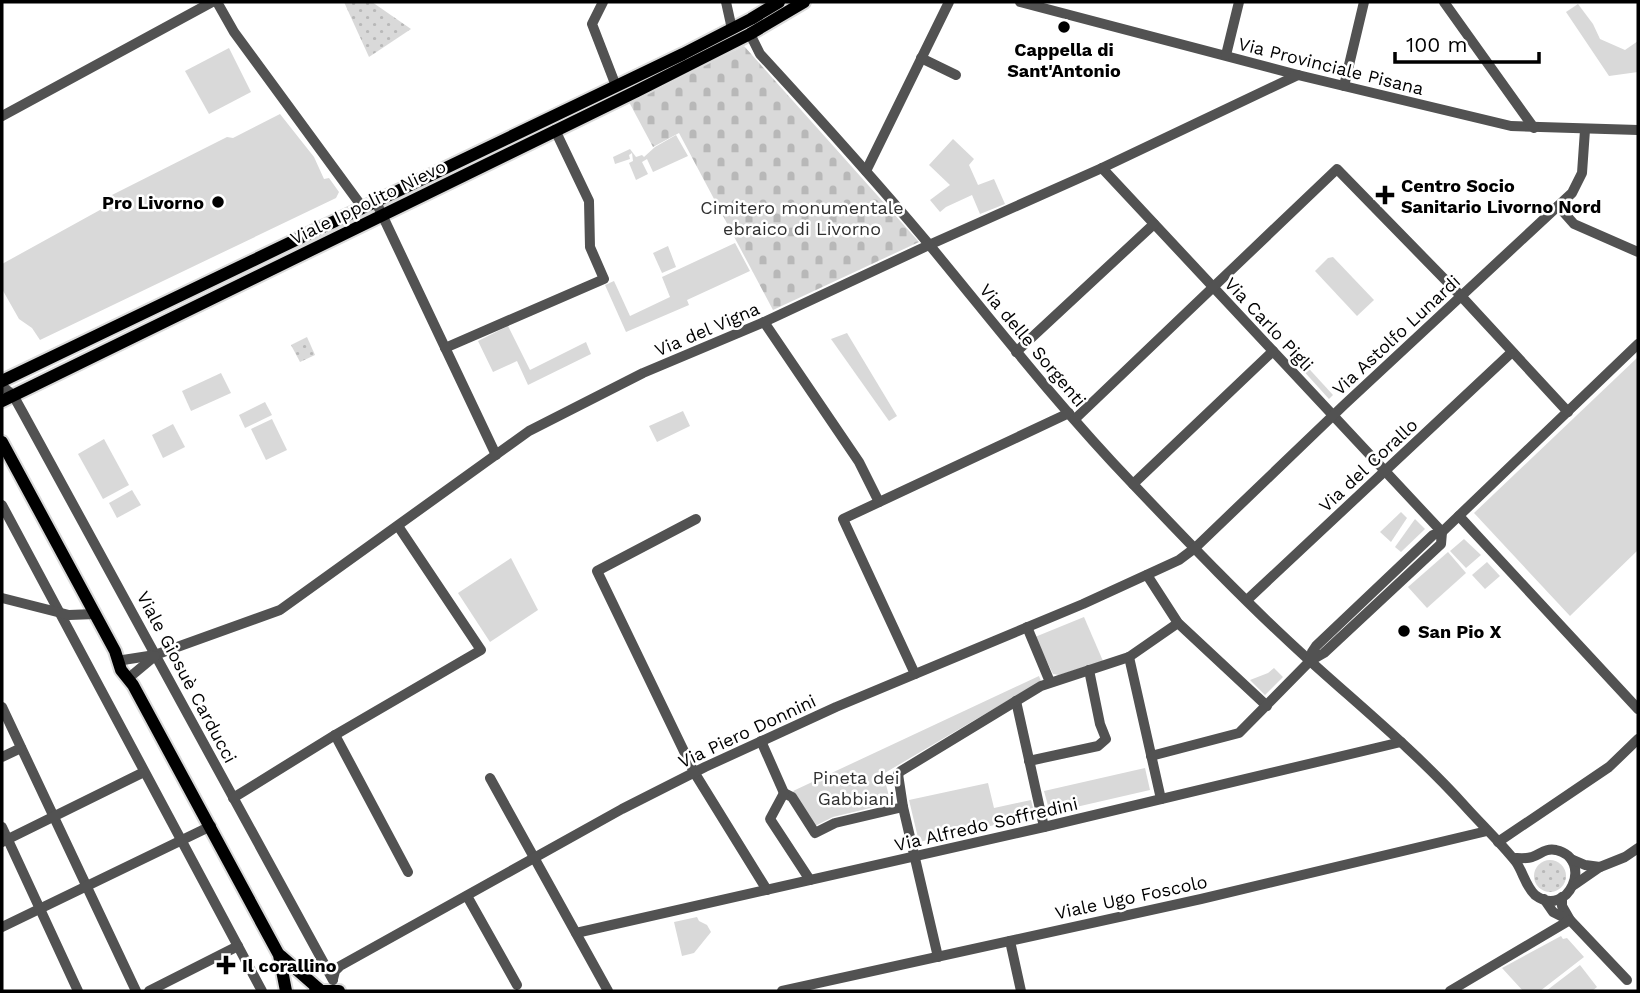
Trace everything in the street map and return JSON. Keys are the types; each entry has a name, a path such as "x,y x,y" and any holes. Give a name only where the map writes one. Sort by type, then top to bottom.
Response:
{"main road":[{"name":"Viale Ippolito Nievo","path":"2,383 616,86 732,29 779,2"},
{"name":"Viale Ippolito Nievo","path":"7,398 750,34 804,2"},
{"path":"2,442 119,656 121,670 132,680 279,955 286,991"},
{"path":"279,955 318,991 336,987"}],"street":[{"path":"3,112 214,2 363,208"},
{"path":"604,2 592,24 616,86"},
{"path":"726,2 732,29"},
{"path":"866,171 949,2"},
{"name":"Via Provinciale Pisana","path":"1020,2 1298,75 1511,126 1638,130"},
{"path":"1226,55 1239,2"},
{"path":"1344,86 1364,2"},
{"path":"1444,2 1534,128"},
{"name":"Via delle Sorgenti","path":"750,34 761,54 866,171 1016,352 1133,484 1310,661 1401,742 1513,858 1532,892 1544,899 1553,912 1570,920"},
{"path":"921,58 956,75"},
{"name":"Via del Vigna","path":"155,656 280,610 542,423 643,373 764,322 1102,168 1298,75"},
{"path":"445,348 604,279 590,247 589,201 555,130"},
{"name":"Via Astolfo Lunardi","path":"1195,548 1574,190 1580,180 1585,130"},
{"name":"Via Carlo Pigli","path":"1102,168 1442,532"},
{"path":"915,674 843,519 1072,416 1214,288 1337,169 1461,296 1568,412"},
{"path":"376,202 496,455"},
{"path":"1558,206 1574,224 1638,252"},
{"path":"1016,352 1154,224"},
{"path":"764,322 859,462 879,502"},
{"path":"1151,756 1239,733 1310,661 1324,653 1441,544 1442,532 1638,344"},
{"path":"1133,484 1273,351"},
{"name":"Via del Corallo","path":"1247,600 1512,352"},
{"name":"Viale Giosuè Carducci","path":"2,383 7,398 155,656 336,987"},
{"path":"2,505 262,991"},
{"path":"1458,516 1638,709"},
{"path":"696,519 597,571 694,772 767,890"},
{"path":"233,798 335,734 481,650 398,526"},
{"name":"Via Piero Donnini","path":"336,987 335,971 340,966 694,772 1147,575 1179,560 1195,548"},
{"path":"1147,575 1178,623 1267,706"},
{"path":"2,598 69,615 95,614"},
{"path":"939,957 898,773 1051,682 1129,657 1178,623"},
{"path":"1027,627 1051,682"},
{"path":"119,656 155,656"},
{"path":"132,680 155,656"},
{"path":"1129,657 1161,799"},
{"path":"1029,761 1098,746 1106,739 1100,724 1089,670"},
{"path":"1016,701 1045,827"},
{"path":"2,707 136,991"},
{"path":"335,734 408,872"},
{"path":"1498,842 1609,767 1638,739"},
{"path":"761,741 784,793 792,797 815,833 835,823 904,807"},
{"name":"Via Alfredo Soffredini","path":"576,933 1045,827 1401,742"},
{"path":"2,757 21,748"},
{"path":"5,840 144,772"},
{"path":"489,778 608,991"},
{"path":"784,793 770,819 810,880"},
{"path":"2,927 211,826"},
{"path":"2,827 5,840 78,991"},
{"name":"Viale Ugo Foscolo","path":"782,991 1279,881 1487,831"},
{"path":"1544,899 1562,897 1600,867 1638,848"},
{"path":"1513,858 1533,857 1543,851 1553,850 1585,865 1600,867"},
{"path":"1526,879 1527,868 1533,857"},
{"path":"1569,858 1575,869 1574,885"},
{"path":"467,896 517,985"},
{"name":"Via delle Sorgenti","path":"1562,897 1562,906 1570,920 1627,980"},
{"path":"1450,991 1570,920"},
{"path":"1010,941 1021,991"},
{"path":"149,991 239,946"}],"green space":[{"path":"344,2 372,2 411,29 369,57"},
{"path":"1578,4 1600,39 1625,50 1638,41 1638,72 1609,76 1566,12"},
{"name":"Cimitero monumentale ebraico di Livorno","path":"744,46 919,242 773,310 679,133 653,147 629,102"},
{"path":"229,48 251,92 209,114 185,71"},
{"name":"Pro Livorno","path":"280,114 314,157 324,179 329,178 339,192 336,198 40,340 32,328 19,319 2,289 2,264 109,205 106,198 227,137 233,138"},
{"path":"676,135 688,156 653,172 647,159 642,162 648,174 636,180 629,163 633,161 632,153 629,155 630,159 615,164 613,157 630,149 636,157 644,157"},
{"path":"953,139 974,159 969,165 978,185 994,179 1005,204 980,214 972,195 940,212 930,200 950,185 929,165"},
{"path":"735,243 750,271 687,300 689,305 626,332 605,285 614,281 630,316 670,297 662,277"},
{"path":"668,246 676,267 662,273 653,253"},
{"path":"1333,257 1374,300 1357,316 1315,271 1328,258"},
{"path":"508,326 530,370 586,342 591,354 528,385 517,361 493,372 478,341"},
{"path":"847,333 897,416 889,421 831,339"},
{"path":"307,337 315,355 300,362 291,345"},
{"path":"1291,349 1333,395 1329,399 1290,356"},
{"path":"1638,357 1638,550 1570,616 1474,513"},
{"path":"221,373 231,393 191,411 182,391"},
{"path":"265,402 272,415 245,428 239,415"},
{"path":"683,411 690,426 657,442 649,426"},
{"path":"272,419 287,450 266,460 251,429"},
{"path":"173,424 185,447 163,458 152,435"},
{"path":"104,439 129,485 103,499 78,454"},
{"path":"132,490 141,505 117,518 109,503"},
{"path":"1401,512 1407,518 1391,542 1380,532"},
{"path":"1415,519 1425,529 1401,552 1395,547"},
{"path":"1464,539 1481,555 1466,568 1450,551"},
{"path":"1448,552 1466,573 1427,608 1408,587"},
{"path":"511,558 538,610 490,642 458,593"},
{"path":"1487,562 1500,576 1485,589 1472,575"},
{"path":"1084,617 1103,661 1059,675 1053,674 1035,637"},
{"path":"1274,668 1283,677 1265,695 1250,680"},
{"name":"Pineta dei Gabbiani","path":"1039,676 1041,681 883,774 891,803 833,817 815,826 793,791"},
{"path":"1145,768 1150,790 1050,813 1044,791"},
{"path":"988,783 994,808 1031,800 1035,816 919,842 909,800"},
{"path":"1550,860 1561,865 1566,876 1561,887 1550,892 1539,887 1534,876 1539,865"},
{"path":"697,917 711,932 694,953 682,956 674,922"},
{"path":"1561,936 1563,939 1567,938 1584,957 1540,991 1523,991 1502,968"},
{"path":"1580,965 1597,987 1592,991 1546,991"}],"place":[{"name":"Cappella di Sant'Antonio","path":"1064,27"},
{"name":"Centro Socio Sanitario Livorno Nord","path":"1385,195"},
{"name":"Pro Livorno","path":"218,202"},
{"name":"San Pio X","path":"1404,631"},
{"name":"Il corallino","path":"226,965"}]}
